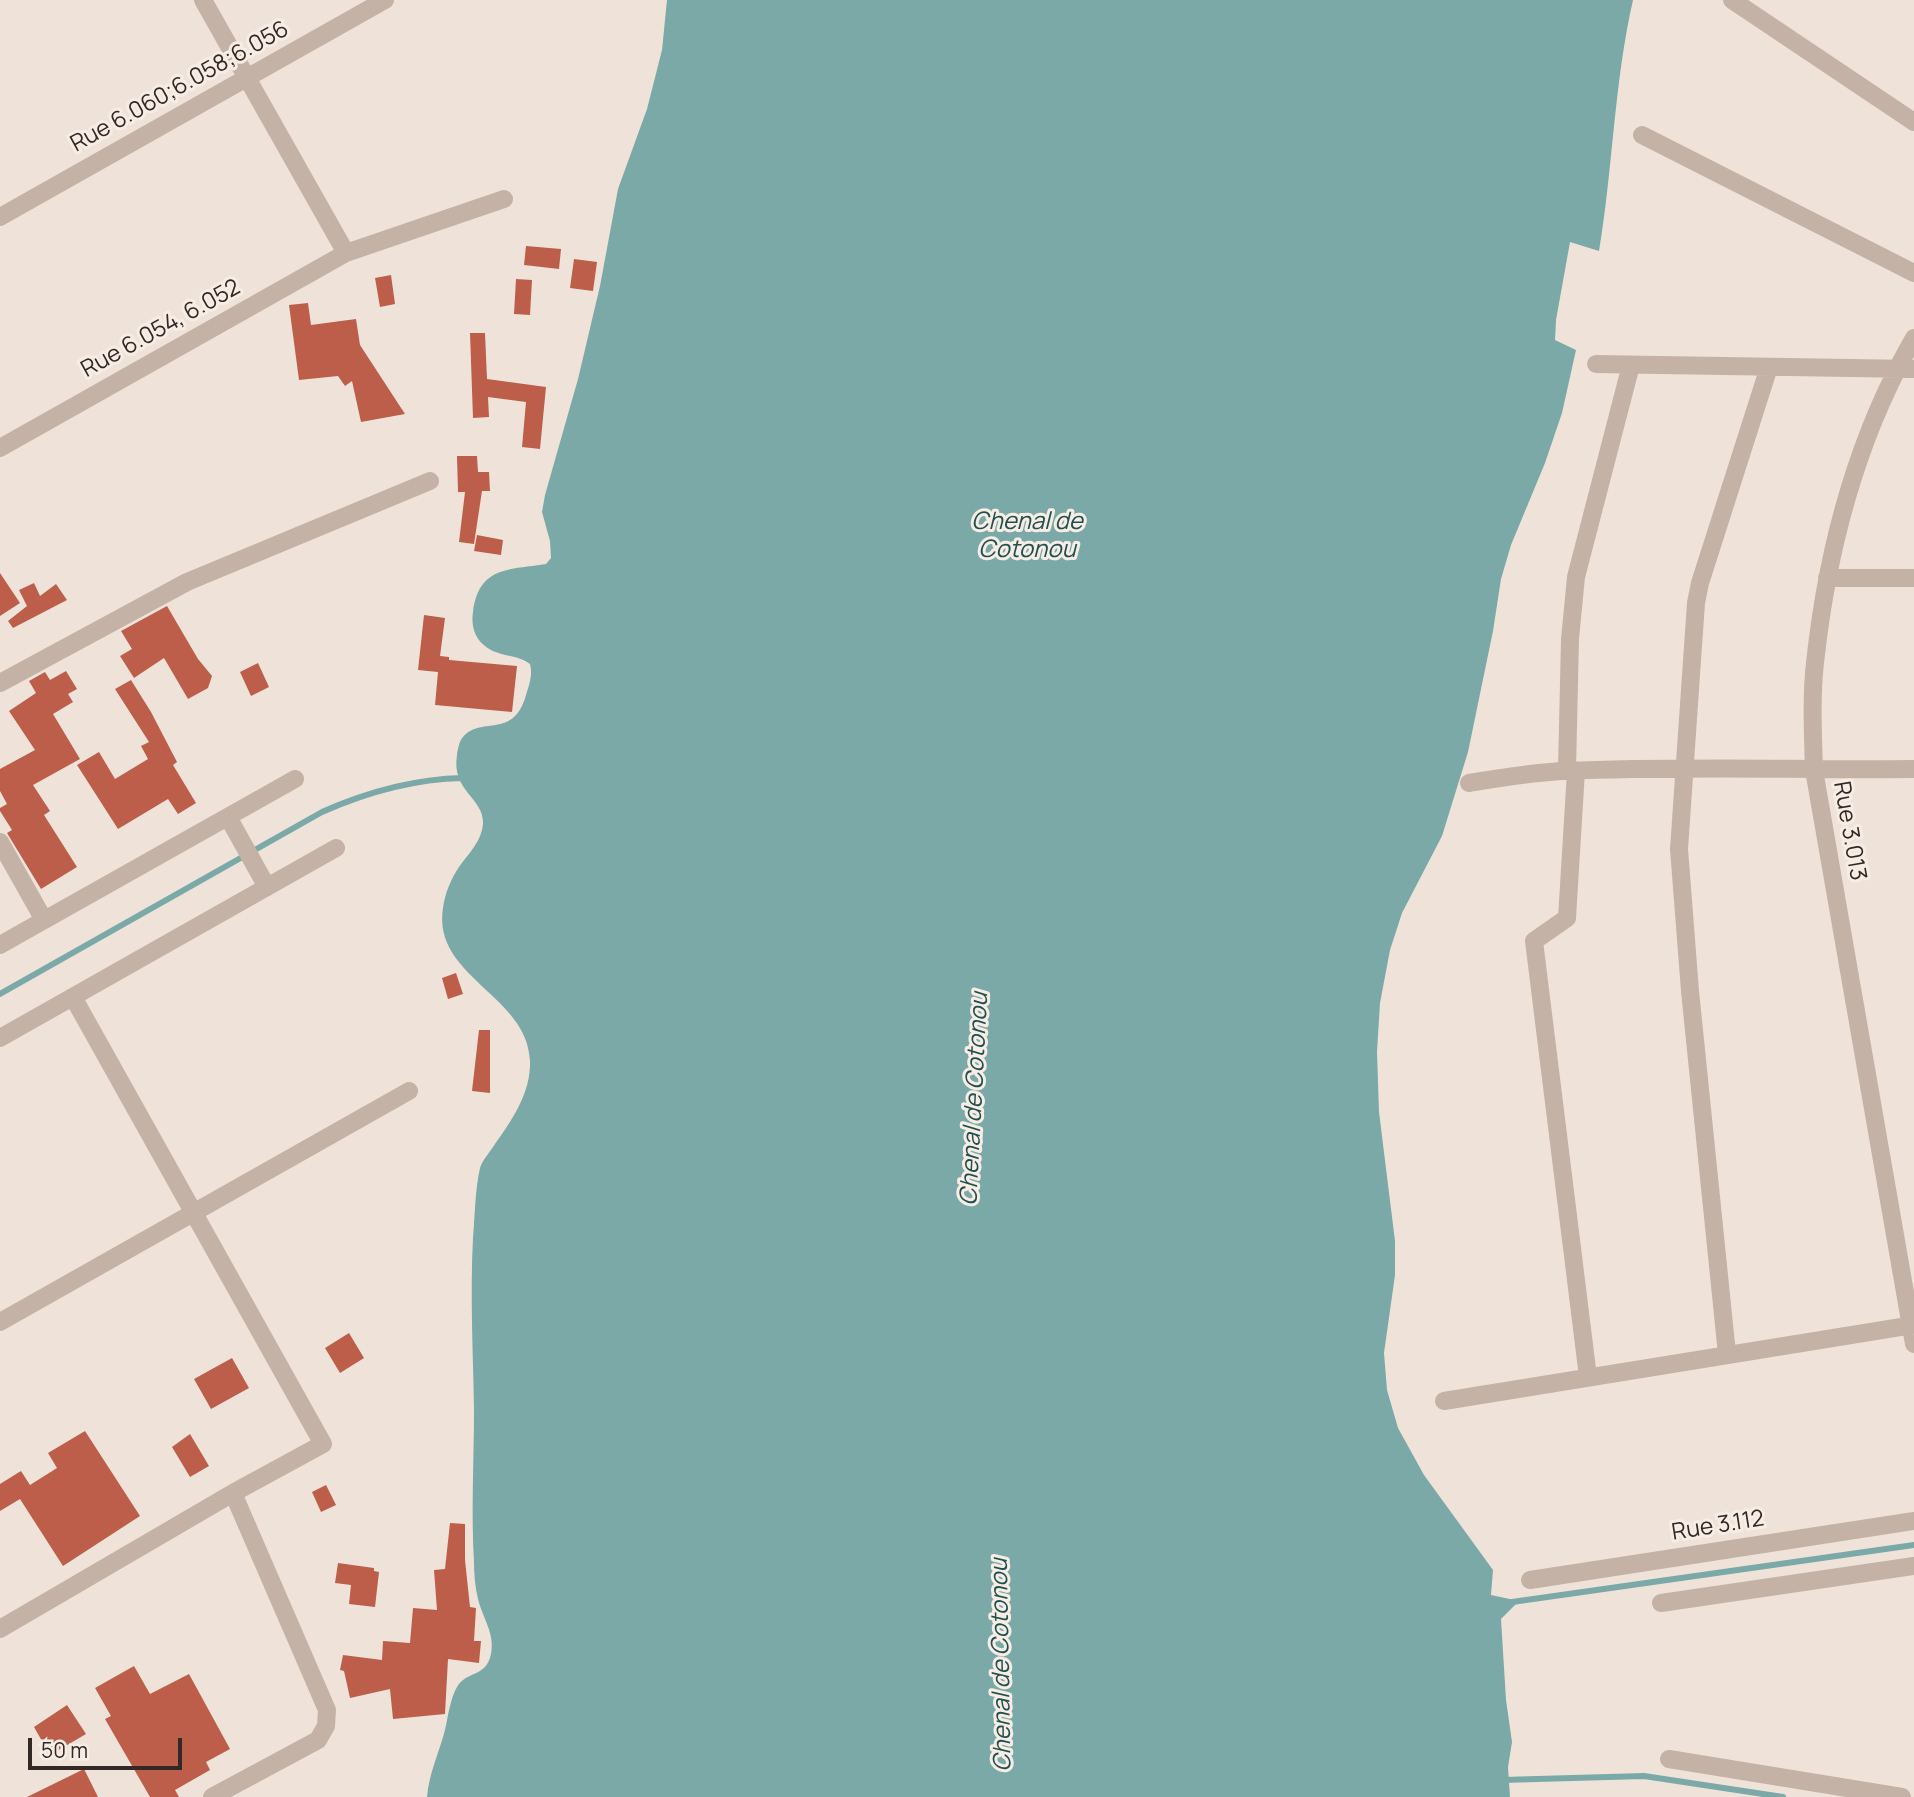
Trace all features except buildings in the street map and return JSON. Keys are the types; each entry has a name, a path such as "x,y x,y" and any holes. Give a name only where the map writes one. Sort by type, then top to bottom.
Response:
{"street":[{"path":"203,0 346,253"},
{"name":"Rue 6.060;6.058;6.056","path":"0,217 385,0"},
{"path":"1732,0 1914,122"},
{"path":"1642,135 1914,272"},
{"name":"Rue 6.054, 6.052","path":"0,448 346,253 504,200"},
{"name":"Rue 3.013","path":"1913,1332 1814,770 1814,665 1827,578 1841,515 1879,410 1905,369 1914,338"},
{"path":"1596,364 1905,369"},
{"path":"1588,1377 1534,941 1567,918 1571,771 1570,639 1576,577 1631,365"},
{"path":"1727,1354 1689,978 1679,849 1693,624 1700,583 1769,367"},
{"path":"0,682 187,582 430,481"},
{"path":"1827,578 1914,578"},
{"path":"1469,783 1571,771 1683,767 1914,769"},
{"path":"0,945 295,779"},
{"path":"228,817 267,887"},
{"path":"0,842 44,920"},
{"path":"0,1038 336,848"},
{"path":"0,1629 233,1493 323,1444 73,997"},
{"path":"0,1322 409,1091"},
{"path":"1444,1401 1727,1354 1913,1332"},
{"path":"212,1797 318,1740 326,1726 327,1710 233,1493"},
{"name":"Rue 3.112","path":"1530,1580 1914,1521"},
{"path":"1661,1603 1914,1566"},
{"path":"1669,1759 1902,1797"}],"water":[{"name":"Chenal de Cotonou","path":"667,0 1633,0 1622,63 1599,251 1570,242 1556,320 1555,340 1576,350 1562,413 1545,463 1511,545 1501,579 1468,752 1442,836 1402,913 1390,950 1380,1003 1377,1052 1379,1112 1395,1241 1395,1275 1384,1353 1387,1390 1398,1428 1424,1475 1493,1570 1491,1595 1519,1601 1501,1619 1506,1700 1512,1742 1508,1767 1510,1797 427,1797 457,1687 466,1678 481,1671 489,1662 491,1654 491,1639 478,1599 474,1571 473,1238 480,1168 519,1107 527,1085 530,1061 525,1038 514,1019 465,969 452,952 443,932 443,908 451,881 478,841 483,823 479,807 463,786 456,767 460,743 467,733 475,729 504,723 512,718 520,710 531,676 530,664 490,650 481,643 474,630 473,612 476,597 489,578 508,570 546,564 551,558 550,541 542,512 545,495 578,379 600,286 618,189 647,109 662,50"}],"waterway":[{"path":"0,994 322,812 391,788 463,778"},
{"path":"1512,1602 1914,1545"},
{"path":"1502,1780 1644,1776 1783,1797"}]}
